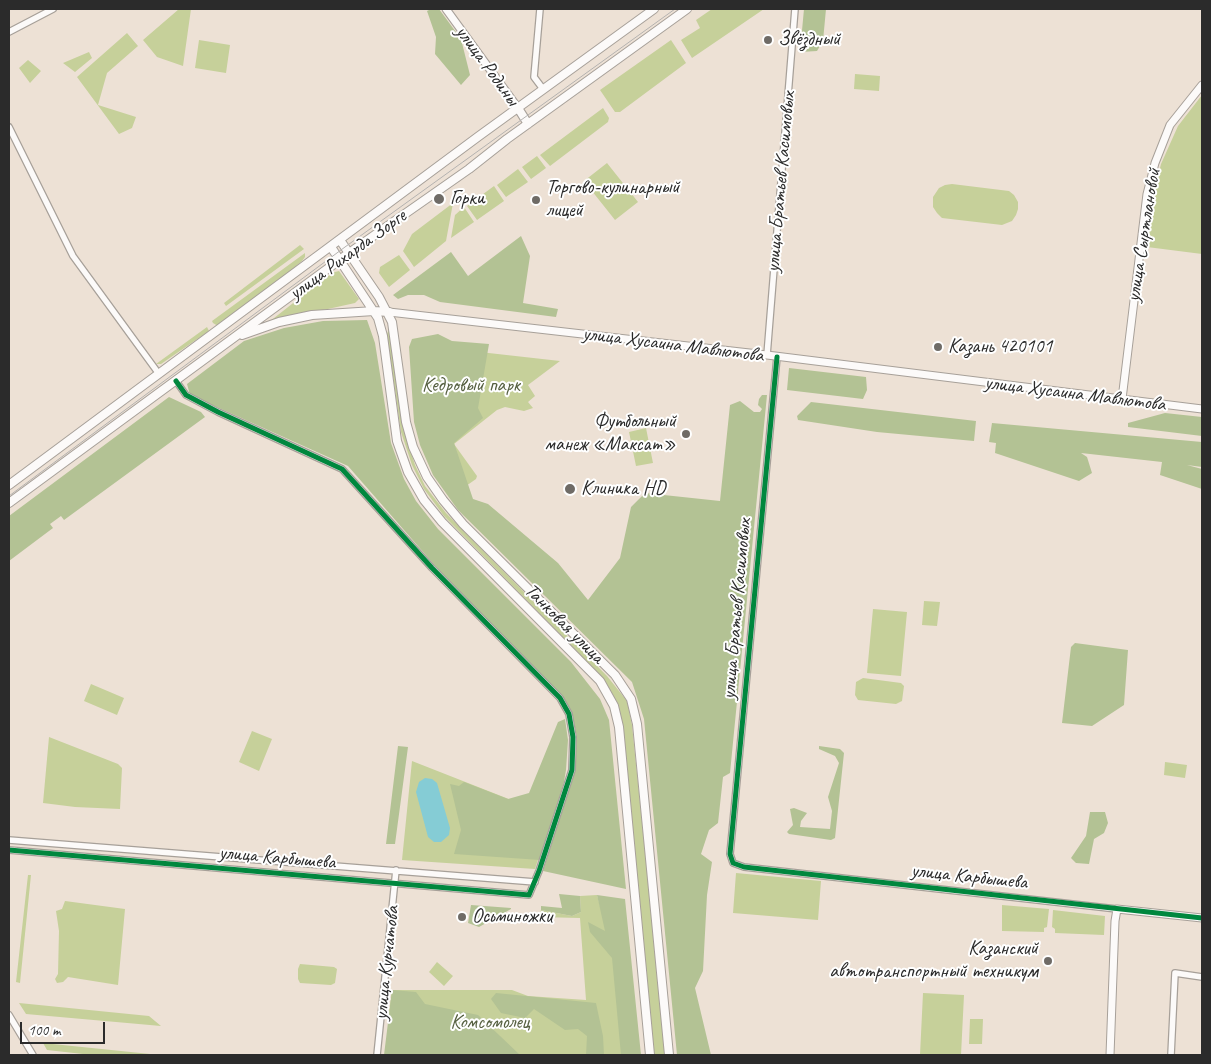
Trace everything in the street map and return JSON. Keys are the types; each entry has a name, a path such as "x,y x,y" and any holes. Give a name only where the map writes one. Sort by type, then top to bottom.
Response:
{"main road":[{"name":"улица Рихарда Зорге","path":"9,485 543,89 654,9"},
{"name":"улица Рихарда Зорге","path":"9,503 349,253 469,169 687,9"},
{"name":"улица Родины","path":"518,108 528,124"},
{"name":"Танковая улица","path":"340,240 389,312 395,335 406,422 413,447 427,478 442,500 463,524 615,675 631,699 636,724 669,1055"},
{"name":"Танковая улица","path":"331,247 374,311 381,327 397,441 408,472 424,500 442,522 600,680 614,706 619,726 650,1055"},
{"name":"улица Хусаина Мавлютова","path":"235,337 279,322 312,315 374,311 389,312"}],"street":[{"path":"9,32 53,9"},
{"name":"улица Родины","path":"446,9 518,108"},
{"path":"540,9 534,77 543,89"},
{"name":"улица Братьев Касимовых","path":"767,355 795,9"},
{"name":"улица Сыртлановой","path":"1122,399 1146,194 1154,163 1170,125 1202,85"},
{"path":"9,127 73,256 159,374"},
{"name":"улица Хусаина Мавлютова","path":"389,312 767,355 1202,410"},
{"name":"улица Братьев Касимовых","path":"733,863 730,854 776,357"},
{"path":"176,381 186,395 218,412 342,469 432,568 560,698 569,714 573,738 572,770 535,882"},
{"name":"улица Карбышева","path":"9,840 535,882 529,895 9,850"},
{"name":"улица Карбышева","path":"733,863 744,867 1202,918"},
{"name":"улица Курчатова","path":"377,1055 396,870"},
{"path":"1110,1055 1117,909"},
{"path":"1170,1055 1175,973 1202,977"},
{"path":"9,1015 11,1025 33,1055"}],"green space":[{"path":"179,9 191,9 183,66 157,57 143,40"},
{"path":"439,9 461,39 470,75 461,85 435,54 436,37 427,11"},
{"path":"712,9 764,9 692,58 681,40 700,28 696,20"},
{"path":"804,9 826,9 823,41 817,51 800,52"},
{"path":"127,33 138,46 107,73 98,105 136,117 132,128 119,134 77,77"},
{"path":"199,40 230,45 226,73 195,68"},
{"path":"671,40 686,63 620,112 615,112 600,90"},
{"path":"89,52 92,58 75,72 63,63"},
{"path":"28,60 41,71 30,83 19,68"},
{"path":"855,74 880,76 879,91 854,89"},
{"path":"1202,95 1202,254 1147,247 1154,192 1161,164 1178,126"},
{"path":"603,108 609,118 608,122 550,166 540,155"},
{"path":"537,156 546,168 531,179 522,167"},
{"path":"607,163 638,202 615,220 584,181"},
{"path":"518,169 528,182 506,197 497,185"},
{"path":"952,184 1009,191 1018,202 1016,215 1012,221 1002,225 942,218 933,207 933,197 939,188"},
{"path":"494,186 504,201 477,220 467,206"},
{"path":"453,203 446,241 414,267 403,251 412,234"},
{"path":"464,207 474,222 451,238 455,215"},
{"path":"521,236 530,256 523,303 558,309 556,317 440,302 424,295 408,295 398,299 393,295 451,252 468,276"},
{"path":"300,245 304,249 226,306 224,303"},
{"path":"305,253 302,261 280,280 218,326 213,323 212,321"},
{"path":"399,255 410,270 389,287 379,273 380,267"},
{"path":"339,271 359,299 355,303 269,322 325,278"},
{"path":"367,320 375,343 391,443 404,479 416,501 438,529 571,662 600,699 609,720 626,889 543,871 574,771 577,737 572,714 561,696 438,569 348,466 190,395 187,384 244,341 284,328 323,321"},
{"path":"207,327 209,331 161,364 156,364"},
{"path":"389,329 404,430 415,465 425,486 446,513 607,676 627,701 632,725 666,1055 654,1055 622,726 618,704 604,679 444,516 424,489 412,465 401,432 387,334"},
{"path":"438,334 452,341 489,344 478,408 483,418 454,443 473,499 488,504 558,563 588,600 620,558 631,507 645,493 720,501 730,405 740,401 754,412 760,412 762,409 758,405 759,399 762,395 767,395 730,773 723,777 718,823 709,830 701,854 712,862 707,895 703,971 695,988 711,1055 677,1055 644,719 632,682 458,510 433,475 420,445 414,422 409,347 412,339"},
{"name":"Кедровый парк","path":"453,349 560,361 528,385 535,396 528,402 533,408 524,411 505,407 497,410 454,444 477,476 476,479 466,486 451,445"},
{"path":"789,368 866,377 867,390 863,399 787,390"},
{"path":"169,397 201,412 205,417 64,520 61,516 50,524 53,528 9,561 9,516"},
{"path":"811,402 976,421 974,441 877,432 798,420 797,416"},
{"path":"1165,413 1202,417 1202,436 1128,427 1128,423"},
{"path":"992,423 1202,442 1202,467 1187,465 1202,469 1202,489 1160,475 1162,462 1081,453 1087,457 1092,473 1079,481 995,453 996,443 989,442"},
{"path":"646,428 653,463 636,466 629,432"},
{"path":"924,601 940,602 937,626 922,625"},
{"path":"873,609 907,612 901,676 867,673"},
{"path":"1075,643 1128,650 1124,705 1092,726 1062,723 1071,647"},
{"path":"863,678 901,683 904,686 902,701 896,704 858,700 855,695 856,682"},
{"path":"91,684 124,698 117,715 84,701"},
{"path":"565,719 568,740 564,782 540,860 454,854 461,830 450,784 459,786 464,782 508,799 529,793 558,722"},
{"path":"252,731 272,739 259,771 239,762"},
{"path":"49,737 118,764 122,768 120,809 75,807 43,803"},
{"path":"398,746 408,747 395,844 386,844"},
{"path":"819,746 840,749 844,753 835,838 831,840 789,834 787,832 793,825 790,809 794,808 807,813 801,821 800,827 830,829 832,811 828,797 839,763 835,756 819,749"},
{"path":"412,761 552,816 535,869 402,860"},
{"path":"1165,762 1187,765 1185,778 1164,775"},
{"path":"1090,812 1105,812 1108,823 1104,833 1094,839 1089,864 1076,863 1071,858 1086,836"},
{"path":"736,873 821,881 818,920 733,913"},
{"path":"28,875 31,875 20,983 16,982"},
{"path":"559,894 580,896 581,912 572,916 541,910 541,906 562,908"},
{"name":"Комсомолец","path":"597,895 641,1055 437,1055 389,1013 392,990 512,990 528,996 586,1000 580,918 538,917 541,910 572,916 581,912 580,896"},
{"path":"597,895 625,899 641,1055 621,1055 612,958 590,932 588,922 605,931"},
{"path":"65,901 125,909 118,985 68,977 63,982 57,983 55,979 58,974 59,931 56,911 62,909"},
{"path":"471,905 511,909 479,927 468,923"},
{"path":"1002,905 1049,909 1047,927 1044,928 1044,932 1002,931"},
{"path":"1053,910 1105,916 1104,935 1055,933 1055,929 1052,927"},
{"path":"437,962 453,976 444,986 429,972"},
{"path":"300,964 334,967 337,969 335,983 331,985 300,983 298,969"},
{"path":"392,990 416,992 425,1004 478,1015 520,1055 384,1055"},
{"path":"496,993 596,1003 603,1036 604,1055 586,1055 587,1036 578,1029 565,1030 534,1009 525,1018 501,1013 491,999"},
{"path":"923,993 964,995 961,1055 920,1055"},
{"path":"19,1003 149,1016 161,1026 26,1014"},
{"path":"970,1019 983,1019 982,1044 969,1044"},
{"path":"43,1043 160,1055 92,1055 47,1050"}],"water":[{"path":"425,778 432,779 437,783 450,828 449,835 441,842 434,842 428,837 416,792 419,782"}],"tram line":[{"path":"9,496 345,247 675,9"}],"cycle path":[{"path":"777,357 730,854 733,863 744,867 1202,918"},
{"path":"9,850 529,895 539,871 572,770 573,737 569,714 560,698 432,568 342,469 218,412 186,395 176,381"}],"place":[{"name":"Звёздный","path":"768,40"},
{"name":"Горки","path":"439,199"},
{"name":"Торгово-кулинарный лицей","path":"536,200"},
{"name":"Казань 420101","path":"938,347"},
{"name":"Футбольный манеж «Максат»","path":"686,434"},
{"name":"Клиника HD","path":"570,489"},
{"name":"Осьминожки","path":"462,917"},
{"name":"Казанский автотранспортный техникум","path":"1048,961"}]}
